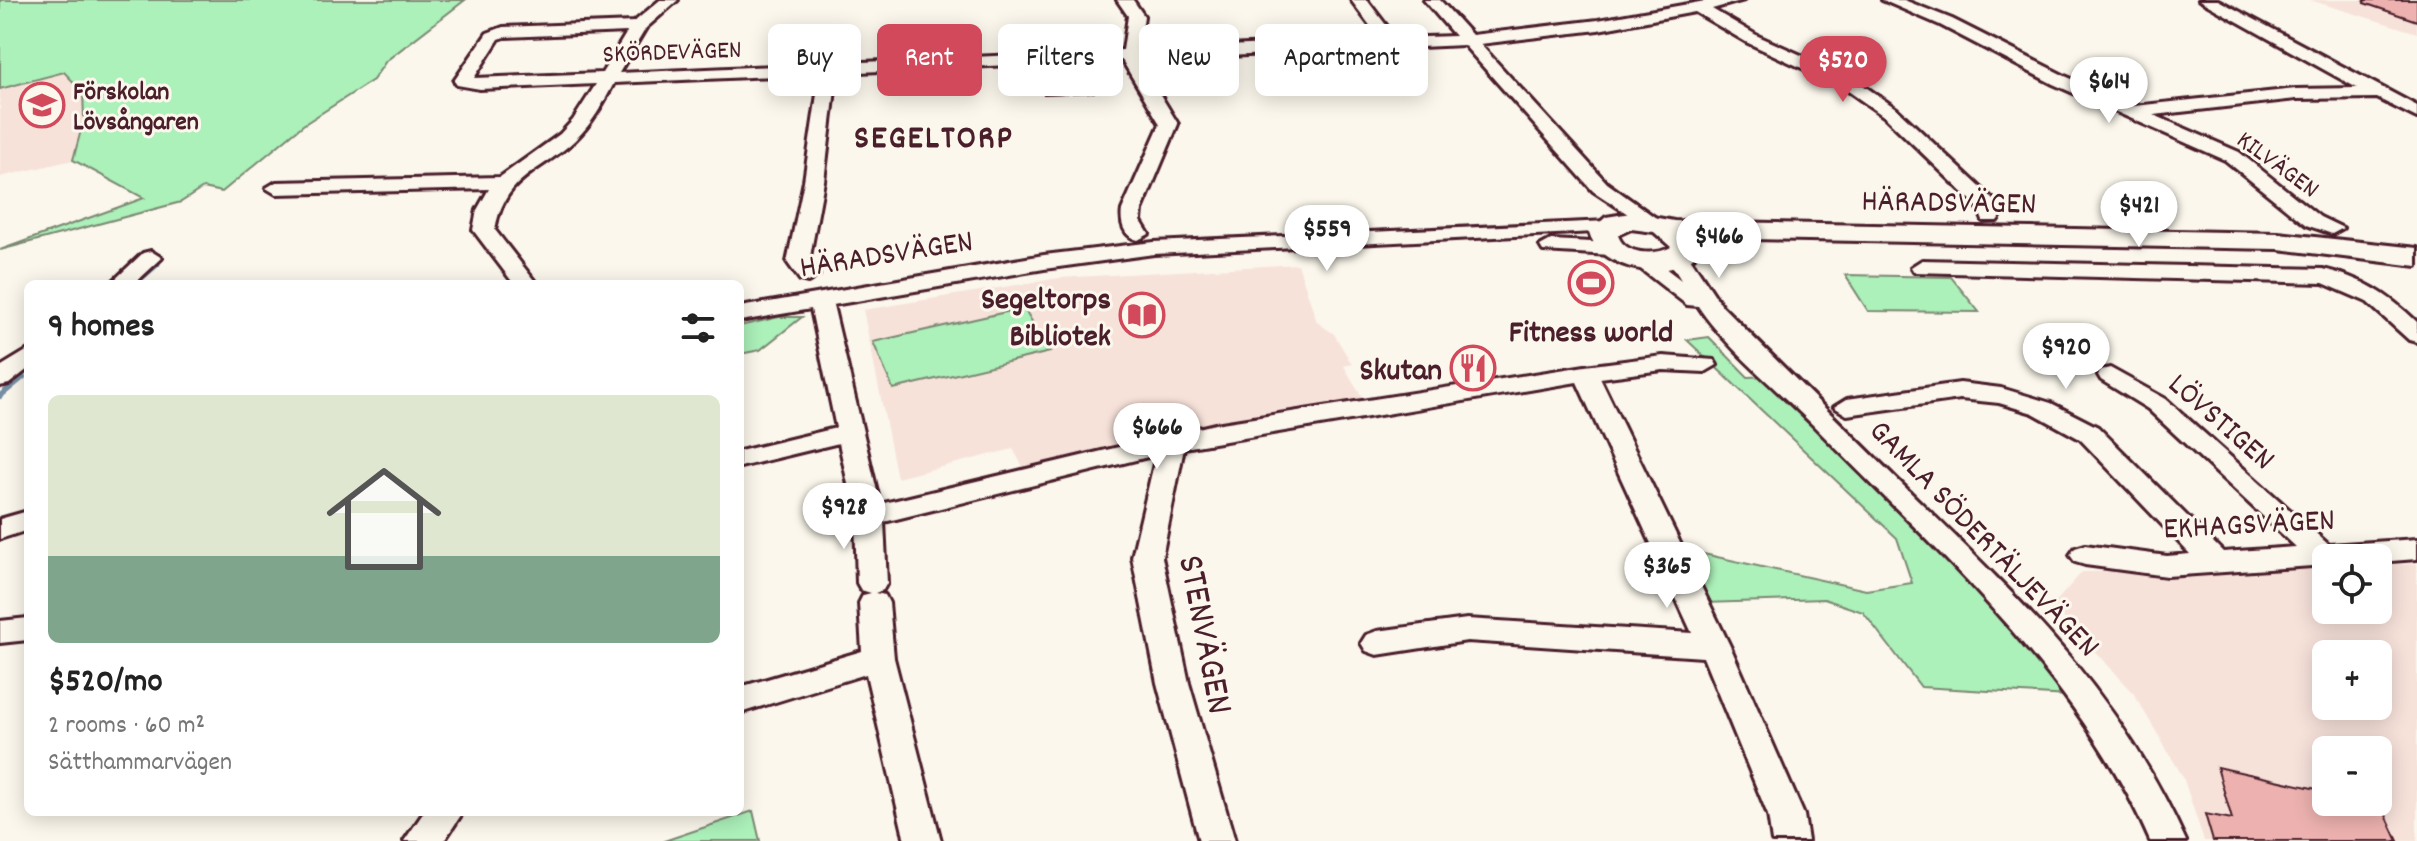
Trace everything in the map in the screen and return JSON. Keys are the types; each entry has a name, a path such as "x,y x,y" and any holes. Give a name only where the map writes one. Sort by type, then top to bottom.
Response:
{"main road":[{"path":"1612,233 1671,240 1659,261 1640,260 1612,233"},
{"name":"HÄRADSVÄGEN","path":"1671,240 1713,233 2265,241 2417,257"},
{"name":"HÄRADSVÄGEN","path":"1671,240 1721,249 2249,257 2417,272"}],"street":[{"path":"523,280 484,230 485,211 503,183 578,125 638,27 651,11 670,0"},
{"path":"1125,0 1136,9 1138,21 1129,55 1131,66 1169,124 1132,210 1131,221 1138,234"},
{"path":"1359,0 1377,24"},
{"name":"GAMLA SÖDERTÄLJEVÄGEN","path":"1432,0 1600,187 1671,240 1713,311"},
{"name":"SKÖRDEVÄGEN","path":"1428,42 1584,27 1736,0"},
{"name":"KILVÄGEN","path":"1890,0 1946,22 2059,80 2232,156 2313,221 2332,228"},
{"path":"2207,0 2417,113"},
{"path":"1699,8 1752,39 1847,82 1891,113 1987,204 1990,217"},
{"name":"SKÖRDEVÄGEN","path":"638,27 503,32 493,36 463,81 480,84 768,72"},
{"name":"SKÖRDEVÄGEN","path":"861,68 1255,49"},
{"path":"2130,112 2296,94 2379,93"},
{"path":"825,96 814,181 798,262 814,287 852,432 869,516 878,658 923,841"},
{"path":"276,188 503,183"},
{"name":"GAMLA SÖDERTÄLJEVÄGEN","path":"1600,187 1612,233"},
{"name":"HÄRADSVÄGEN","path":"744,313 814,287 1044,262 1493,246 1612,233"},
{"path":"126,280 151,258"},
{"name":"GAMLA SÖDERTÄLJEVÄGEN","path":"1640,260 1713,311 2047,647 2123,745 2153,800 2168,841"},
{"path":"1922,267 2323,276 2350,281 2371,291 2417,335"},
{"path":"869,516 1172,441 1585,373 1663,363 1705,365"},
{"path":"1585,373 1714,646 1786,815 1790,841"},
{"name":"LÖVSTIGEN","path":"2110,375 2157,404 2312,546"},
{"path":"1847,407 1960,391 2001,396 2042,408 2089,433 2215,562"},
{"path":"744,458 852,432"},
{"name":"STENVÄGEN","path":"1172,441 1147,557 1173,683 1217,841"},
{"path":"0,529 24,521"},
{"name":"EKHAGSVÄGEN","path":"2392,551 2417,549"},
{"name":"EKHAGSVÄGEN","path":"2085,555 2167,566 2312,556"},
{"path":"0,632 24,629"},
{"path":"1377,643 1467,630 1714,646"},
{"path":"744,699 878,658"},
{"path":"422,841 442,816"}],"shaded area":[{"path":"2310,0 2417,0 2417,33"},
{"path":"64,71 83,91 84,119 73,160 0,177 0,89"},
{"path":"1298,264 1317,322 1334,334 1352,364 1344,366 1364,401 1027,474 1013,449 897,478 863,310 1059,278"},
{"path":"2417,564 2417,841 2204,841 2183,777 2132,691 2052,606 2082,572 2312,566 2312,624 2392,624 2392,565"}],"green space":[{"path":"0,0 465,0 386,61 373,80 303,125 222,192 203,188 181,202 0,250 144,198 73,160 84,119 83,92 64,72 0,89"},
{"path":"1845,275 1951,277 1979,312 1868,311"},
{"path":"1024,308 1050,352 893,389 873,342"},
{"path":"779,317 802,317 760,350 744,353 744,325"},
{"path":"1709,337 1748,377 1769,376 1935,542 2070,696 1921,687 1863,612 1824,599 1704,603 1687,567 1690,551 1866,590 1912,583 1897,538 1687,340"},
{"path":"753,811 760,841 664,841 744,816"}],"building":[{"path":"2365,0 2417,0 2417,21 2364,3"},
{"path":"2217,767 2312,788 2312,816 2386,816 2398,841 2213,841 2205,814 2232,819"}],"waterway":[{"path":"140,280 158,264"},
{"path":"0,396 23,377"}],"place":[{"name":"Förskolan Lövsångaren","path":"42,105"},
{"name":"Fitness world","path":"1591,283"},
{"name":"Segeltorps Bibliotek","path":"1142,315"},
{"name":"Skutan","path":"1473,368"}],"district":[{"name":"SEGELTORP","path":"934,135"}]}
